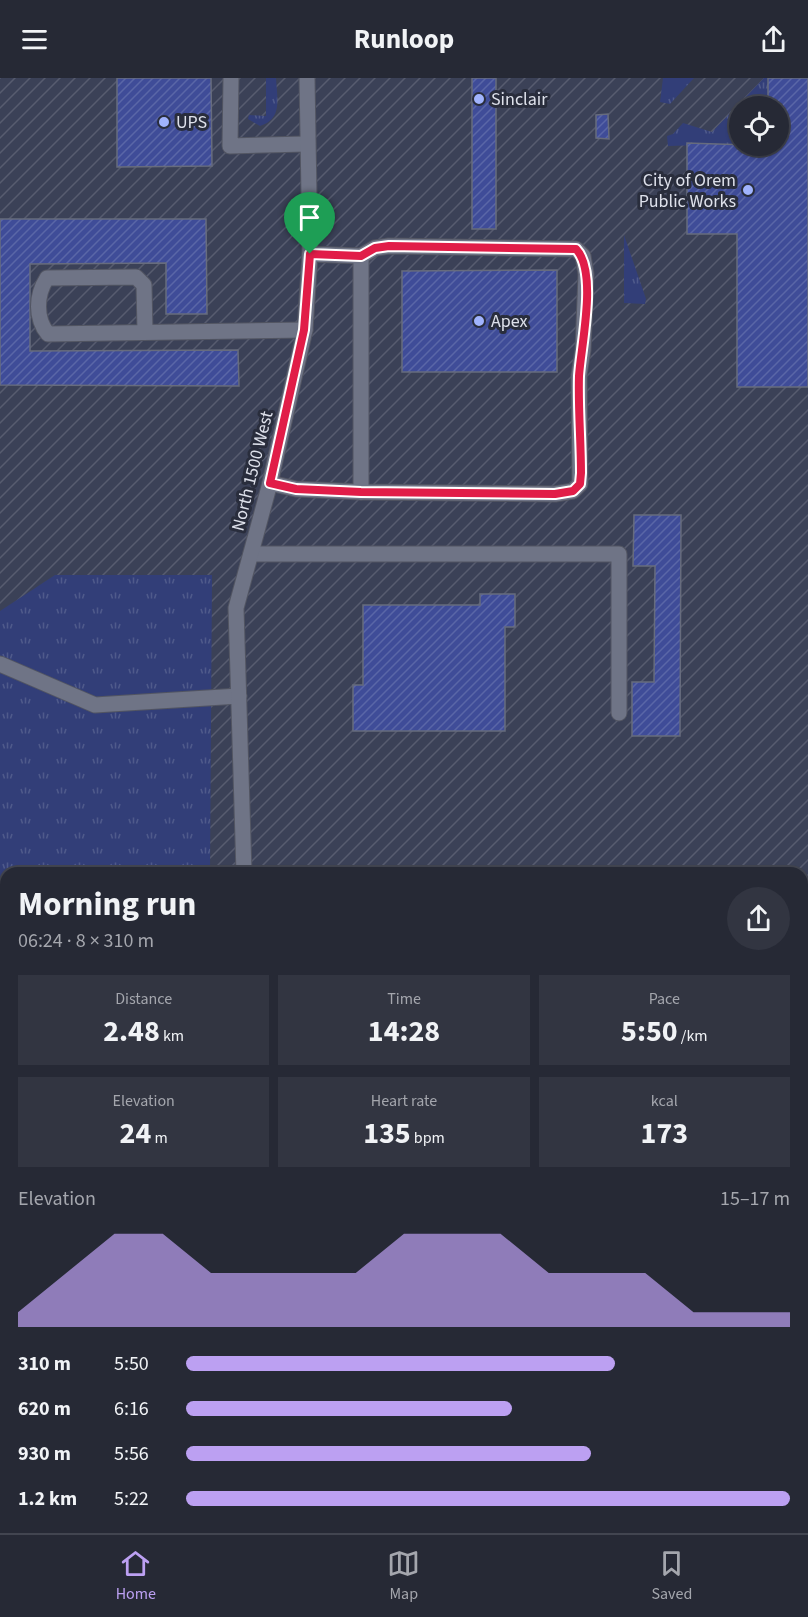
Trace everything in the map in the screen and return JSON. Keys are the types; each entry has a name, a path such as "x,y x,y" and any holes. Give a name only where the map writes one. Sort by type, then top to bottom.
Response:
{"street":[{"path":"231,78 230,146 306,144"},
{"name":"North 1500 West","path":"244,867 236,608 270,483 304,330 310,254 306,144 307,78"},
{"path":"270,483 296,489 361,492 555,494 573,491 580,484 579,375 584,350 586,274 583,256 576,249 389,246 375,248 361,256 310,254"},
{"path":"361,256 361,492"},
{"path":"146,332 144,285 136,277 47,278 39,291 40,324 48,334 304,330"},
{"path":"251,554 619,554 619,713"},
{"path":"0,664 95,705 239,696"}],"shaded area":[{"path":"0,78 808,78 808,867 44,867 0,837"}],"green space":[{"path":"266,78 276,78 277,107 272,118 260,126 248,119 249,115 266,116"},
{"path":"663,78 694,78 670,104 660,102"},
{"path":"764,78 768,78 768,96 747,96"},
{"path":"729,114 729,144 668,146 667,136 673,134 683,123 712,132"},
{"path":"624,235 646,299 645,304 624,303"},
{"path":"55,575 212,575 210,867 0,867 0,611"}],"building":[{"name":"UPS","path":"117,78 211,78 212,166 117,167"},
{"path":"472,78 496,78 496,229 472,229"},
{"name":"City of Orem Public Works","path":"768,78 808,78 808,387 737,387 737,234 687,234 687,143 729,144 729,156 789,156 789,96 768,96"},
{"path":"608,114 609,139 596,138 596,115"},
{"path":"0,219 206,219 207,314 166,314 166,263 30,264 30,351 238,350 239,386 0,385"},
{"name":"Apex","path":"557,270 557,372 402,372 402,271"},
{"path":"634,515 681,515 680,736 632,736 632,682 654,682 655,566 633,566"},
{"path":"480,594 515,594 515,627 505,627 505,731 353,731 353,685 363,685 363,605 480,605"}],"place":[{"name":"Sinclair","path":"479,99"},
{"name":"UPS","path":"164,122"},
{"name":"City of Orem Public Works","path":"748,190"},
{"name":"Apex","path":"479,321"}],"route":[{"path":"389,246 576,249 583,256 586,274 584,350 579,375 580,484 573,491 555,494 361,492 296,489 270,483 304,330 310,254 361,256 375,248 389,246"}]}
